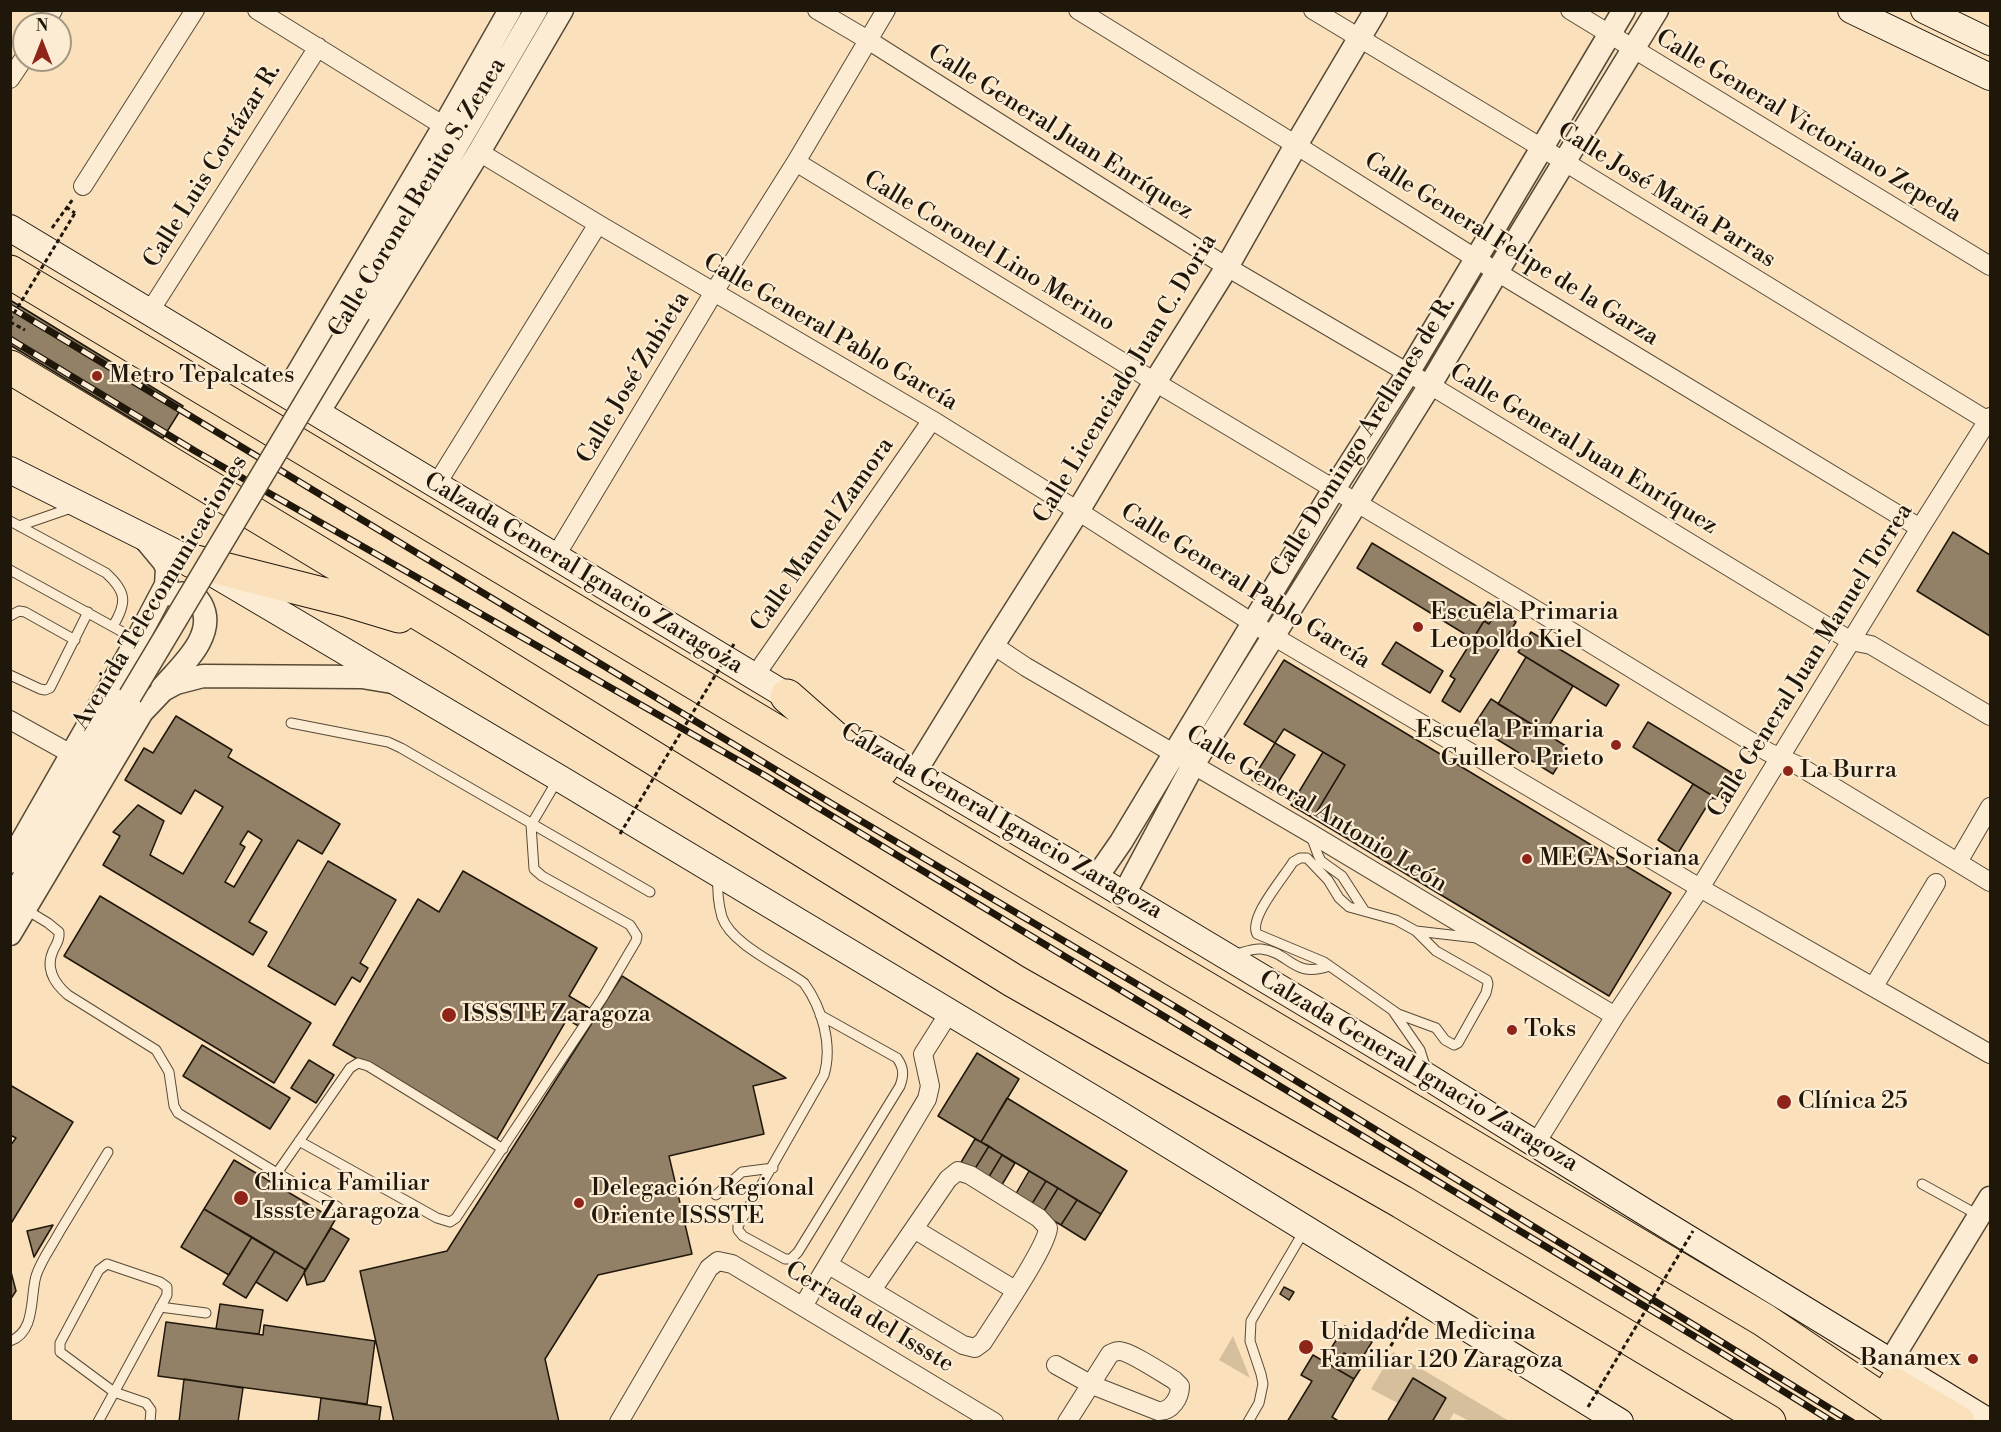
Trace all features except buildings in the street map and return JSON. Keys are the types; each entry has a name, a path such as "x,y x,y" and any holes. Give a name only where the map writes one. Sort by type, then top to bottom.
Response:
{"highway":[{"name":"Calzada General Ignacio Zaragoza","path":"10,272 1022,879 1764,1320 1915,1422"},
{"path":"10,367 450,632 1014,981 1402,1202 1769,1422"},
{"path":"192,561 346,600 450,632"},
{"path":"788,696 846,748 913,789 1022,879"},
{"path":"1764,1320 1811,1339 1958,1422"},
{"path":"1711,1386 1749,1422"}],"main road":[{"path":"1851,10 1990,77"},
{"path":"1924,10 1958,18 1990,42"},
{"name":"Calzada General Ignacio Zaragoza","path":"10,228 754,677 1124,894 1428,1077 1989,1422"},
{"path":"10,470 192,561 559,777 1114,1112 1620,1422"}],"street":[{"path":"83,186 195,10"},
{"path":"257,10 444,126"},
{"name":"Calle Coronel Benito S. Zenea","path":"286,393 510,10"},
{"name":"Calle Coronel Benito S. Zenea","path":"359,313 536,10"},
{"name":"Calle Coronel Benito S. Zenea","path":"318,413 479,152 562,10"},
{"name":"Calle General Juan Enríquez","path":"817,10 1227,267 1407,374 1430,385 1851,642 1871,645 1990,716"},
{"name":"Calle José Zubieta","path":"555,557 886,10"},
{"name":"Calle General Felipe de la Garza","path":"1078,10 1497,272 1920,528"},
{"name":"Calle José María Parras","path":"1314,10 1990,421"},
{"name":"Calle Licenciado Juan C. Doria","path":"915,772 1227,267 1376,10"},
{"name":"Calle General Victoriano Zepeda","path":"1570,10 1990,266"},
{"name":"Calle Domingo Arellanes de R.","path":"1124,894 1145,853 1184,760 1254,623 1334,489 1407,374 1624,10"},
{"name":"Calle Domingo Arellanes de R.","path":"1096,878 1273,636 1430,385 1657,10"},
{"name":"Calle Luis Cortázar R.","path":"150,311 318,47"},
{"name":"Calle General Pablo García","path":"479,152 932,420 1273,636 1700,888 1875,986 1990,1054"},
{"name":"Calle Coronel Lino Merino","path":"796,162 1779,759 1799,766 1990,882"},
{"path":"436,485 598,224"},
{"name":"Avenida Telecomunicaciones","path":"10,934 18,905 130,696 359,313"},
{"path":"321,334 321,341 332,354 339,356 354,354"},
{"name":"Calle Manuel Zamora","path":"754,677 932,420"},
{"name":"Calle General Juan Manuel Torrea","path":"1536,1143 1615,1016 1700,888 1920,528 1990,421"},
{"name":"Avenida Telecomunicaciones","path":"10,862 166,585 167,569 160,556 141,534"},
{"path":"155,696 200,641 205,618 201,603 197,598 187,594 173,594 157,604"},
{"name":"Calle General Antonio León","path":"993,645 1026,667 1310,833 1615,1016"},
{"name":"Avenida Telecomunicaciones","path":"18,905 142,712 155,696 176,683 203,676 362,677 381,679 402,686"},
{"path":"10,720 72,755"},
{"path":"1958,861 1990,807"},
{"path":"1121,842 1145,853"},
{"path":"1875,986 1936,883"},
{"path":"803,1306 927,1099 930,1086 923,1054 949,1013"},
{"path":"829,1265 963,1346 975,1347 983,1342 1015,1290 1045,1241 1048,1228 1039,1218 970,1175 958,1171 952,1174 872,1290"},
{"path":"1890,1362 1985,1207"},
{"path":"914,1229 1015,1290"},
{"name":"Cerrada del Issste","path":"619,1422 709,1268 718,1261 732,1264 803,1306 984,1419"},
{"path":"1056,1365 1092,1385 1067,1422"}],"lane":[{"path":"15,523 82,505"},
{"path":"15,523 106,573 115,582 122,592 123,605 113,626"},
{"path":"10,570 137,640"},
{"path":"10,616 19,611 24,612 75,640"},
{"path":"10,675 40,689 50,688 88,612"},
{"path":"291,723 387,742 401,748 650,892"},
{"path":"299,1142 437,1218 450,1222 456,1218 603,997 634,946 637,936 630,926 542,876 534,869 531,825 559,777"},
{"path":"1310,833 1322,861 1342,876 1364,910"},
{"path":"1304,857 1328,880 1339,898 1349,908 1364,910 1396,920 1416,931 1436,951 1484,978 1488,989 1461,1040 1454,1045 1445,1040 1436,1028 1392,1010 1329,966 1257,934 1254,929 1261,910 1293,862 1304,857"},
{"path":"718,873 717,897 723,918 731,932 804,983 812,994 827,1039 828,1061 824,1075 740,1222 738,1230 743,1236 779,1257 791,1259 798,1252 900,1086 903,1071 897,1058 820,1015"},
{"path":"18,905 59,932 50,962 50,969 57,985 68,995 156,1050 169,1072 174,1106 178,1113 338,1207"},
{"path":"1416,931 1485,939"},
{"path":"1228,957 1261,949 1270,951 1308,970 1329,966"},
{"path":"1392,1010 1420,1050 1428,1077"},
{"path":"277,1173 350,1068 358,1063 368,1066 502,1149"},
{"path":"10,1341 20,1336 33,1310 34,1287 40,1266 108,1152"},
{"path":"716,1195 742,1172 772,1168"},
{"path":"1922,1184 1985,1207"},
{"path":"1248,1422 1259,1403 1263,1384 1250,1341 1251,1321 1305,1230"},
{"path":"98,1422 114,1392 160,1306 167,1291 164,1284 107,1264 99,1270 59,1348 64,1356 114,1392 146,1403 151,1410 150,1422"},
{"path":"160,1306 206,1313"}],"path":[{"path":"41,246 66,207 83,186"},
{"path":"24,330 11,321 75,213 66,207"},
{"path":"620,834 735,644"},
{"path":"1588,1407 1693,1231"},
{"path":"1383,1359 1419,1298"}],"shaded area":[{"path":"1233,1336 1250,1378 1219,1360"},
{"path":"1393,1352 1509,1421 1469,1421 1454,1413 1449,1421 1432,1421 1371,1389"}],"railway":[{"path":"10,307 834,805 1179,1009 1852,1422"},
{"path":"10,339 195,451 764,775 1833,1422"}],"place":[{"name":"Metro Tepalcates","path":"97,376"},
{"name":"Escuela Primaria Leopoldo Kiel","path":"1418,627"},
{"name":"Escuela Primaria Guillero Prieto","path":"1616,745"},
{"name":"La Burra","path":"1788,771"},
{"name":"MEGA Soriana","path":"1527,859"},
{"name":"ISSSTE Zaragoza","path":"449,1015"},
{"name":"Toks","path":"1512,1030"},
{"name":"Clínica 25","path":"1784,1102"},
{"name":"Clinica Familiar Issste Zaragoza","path":"241,1198"},
{"name":"Delegación Regional Oriente ISSSTE","path":"579,1203"},
{"name":"Unidad de Medicina Familiar 120 Zaragoza","path":"1306,1347"},
{"name":"Banamex","path":"1973,1359"}]}
